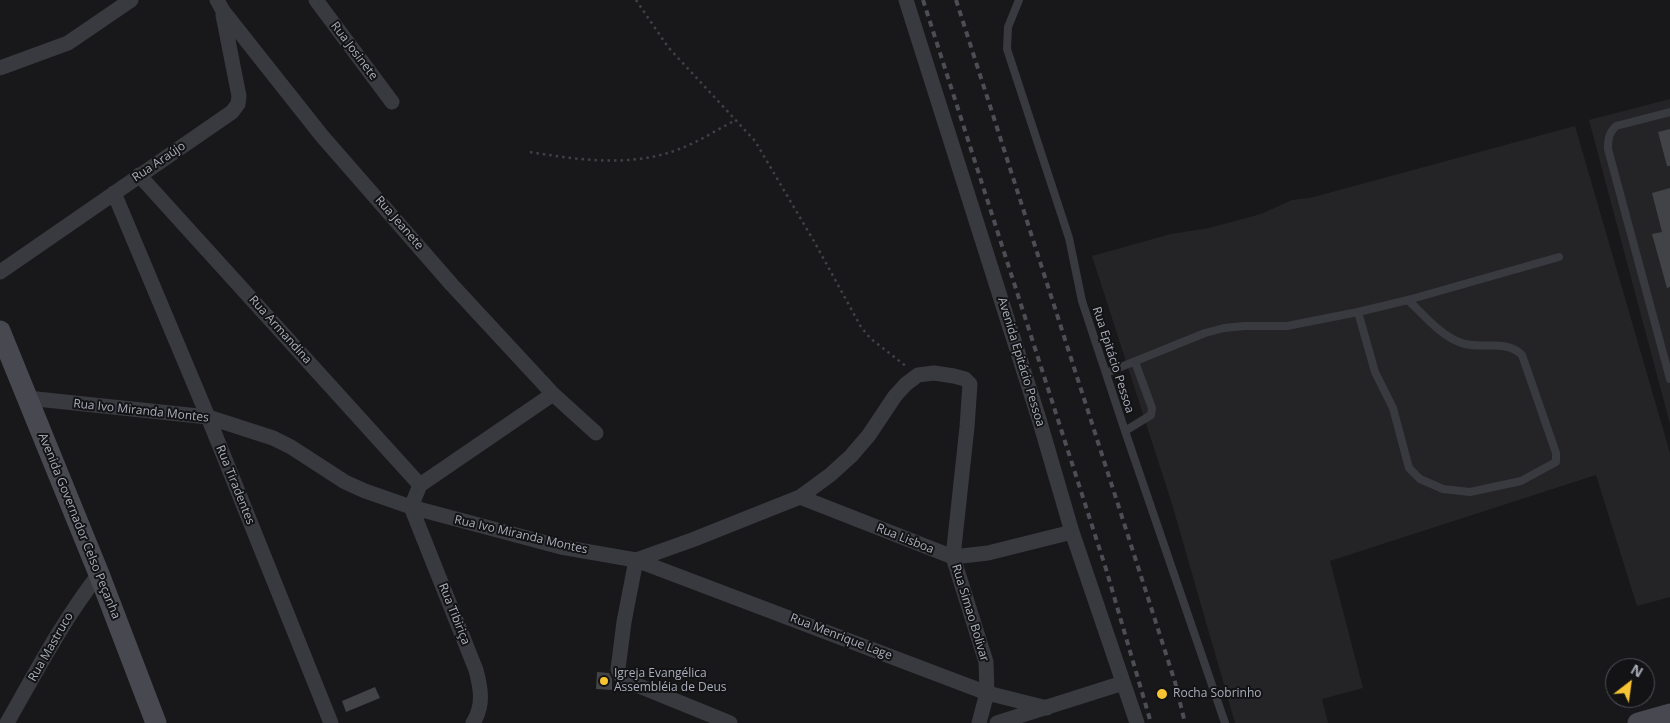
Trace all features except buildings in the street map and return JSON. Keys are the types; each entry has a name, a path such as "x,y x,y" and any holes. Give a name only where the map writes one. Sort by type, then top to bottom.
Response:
{"main road":[{"name":"Avenida Governador Celso Peçanha","path":"0,330 7,367 27,398 99,574 156,723"}],"street":[{"path":"0,68 68,43 131,0"},
{"name":"Rua Josinete","path":"316,0 392,102"},
{"name":"Avenida Epitácio Pessoa","path":"906,0 1039,419 1072,532 1137,723"},
{"name":"Rua Araújo","path":"0,272 232,112 238,104 239,96 220,5"},
{"name":"Rua Jeanete","path":"220,5 322,136 452,285 553,394 596,433"},
{"name":"Rua Armandina","path":"139,175 420,485"},
{"name":"Rua Tiradentes","path":"114,192 208,417 331,723"},
{"name":"Rua Simao Bolivar","path":"918,375 934,373 954,376 964,379 970,384 952,557 986,662 987,693 979,723"},
{"name":"Rua Ivo Miranda Montes","path":"27,398 208,417 273,438 291,446 345,482 411,507 561,547 636,560 800,497 852,456 869,435 895,396 918,375"},
{"path":"411,507 420,485 553,394"},
{"name":"Rua Lisboa","path":"800,497 952,557 988,553 1072,532"},
{"name":"Rua Tibiriça","path":"411,507 476,670 481,690 481,705 473,723"},
{"path":"636,560 618,669 621,676 627,681 730,723"},
{"name":"Rua Menrique Lage","path":"636,560 987,693 1047,708"},
{"name":"Rua Mastruco","path":"7,723 61,628 99,574"},
{"path":"997,723 1123,683"}],"lane":[{"name":"Rua Epitácio Pessoa","path":"1019,0 1008,27 1007,49 1063,220 1082,301 1225,723"},
{"path":"1670,112 1616,126 1610,132 1608,148 1670,379"},
{"path":"1106,373 1205,333 1224,328 1287,326 1358,312 1408,300 1559,257"},
{"path":"1358,312 1375,372 1392,408 1409,468 1420,479 1443,489 1470,492 1521,481 1556,462 1556,453 1522,354 1508,346 1469,346 1458,342 1448,337 1408,300"},
{"path":"1125,431 1151,415 1152,408 1135,362"}],"path":[{"path":"636,0 668,47 755,141 860,327 870,338 918,375"},
{"path":"530,152 602,161 642,159 681,149 736,120"}],"shaded area":[{"path":"1670,99 1670,424 1589,120"},
{"path":"1575,126 1670,453 1670,597 1637,606 1596,475 1330,561 1363,688 1322,699 1328,723 1235,723 1172,504 1092,256 1171,234 1209,228 1261,214 1292,200 1310,198"}],"railway":[{"path":"923,0 1106,569 1151,723"},
{"path":"956,0 1175,682 1185,723"}],"place":[{"name":"Igreja Evangélica Assembléia de Deus","path":"604,681"},
{"name":"Rocha Sobrinho","path":"1162,694"}]}
